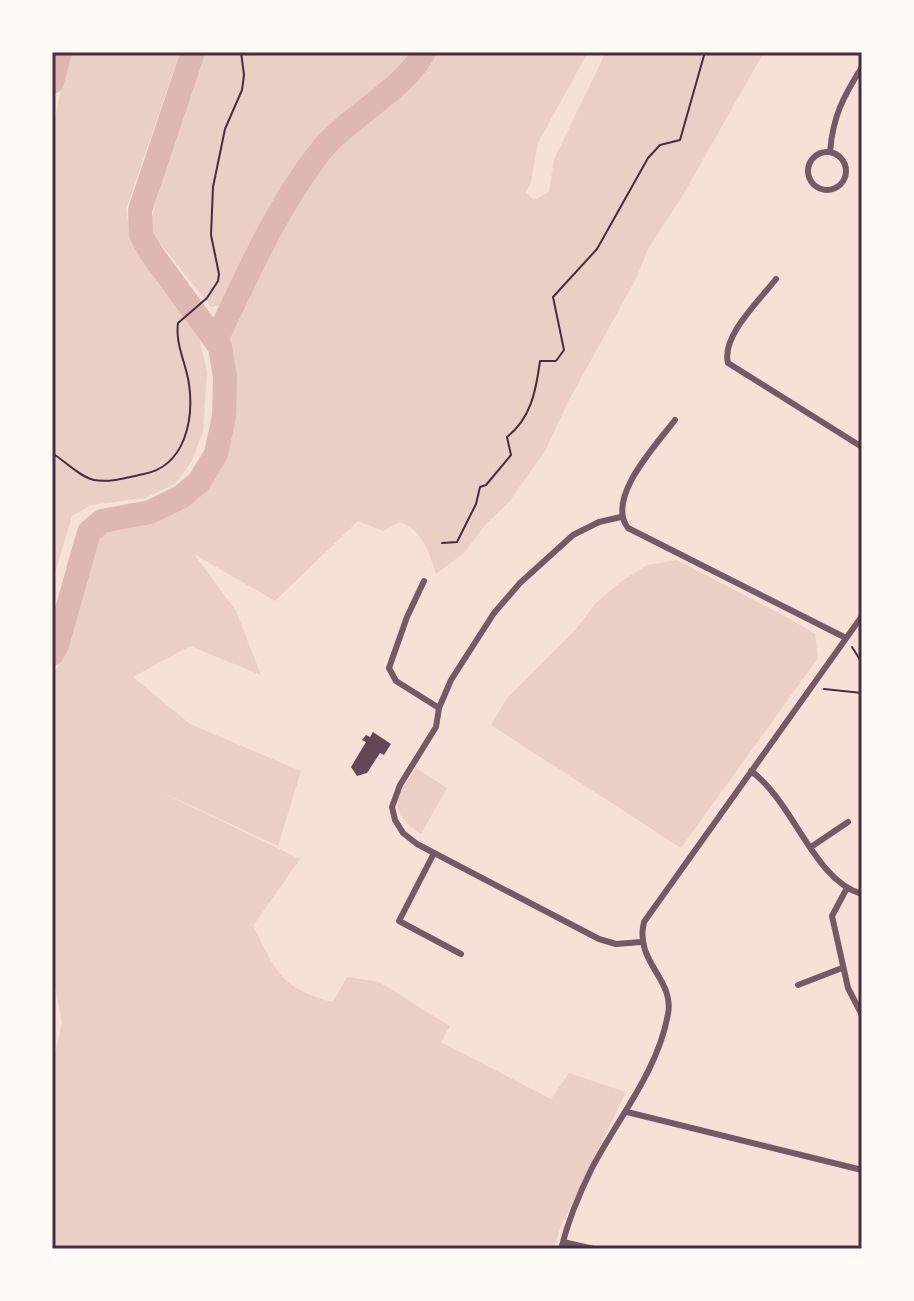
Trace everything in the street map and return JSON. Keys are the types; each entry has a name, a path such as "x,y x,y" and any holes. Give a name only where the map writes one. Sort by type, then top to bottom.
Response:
{"street":[{"path":"830,152 840,102 862,67"},
{"path":"830,152 842,161 846,172 843,183 830,190 817,187 809,173 815,157 830,152"},
{"path":"776,279 731,337 726,350 728,363 862,447"},
{"path":"675,420 632,480 621,505 621,517 628,528 634,534 846,638"},
{"path":"621,517 599,522 573,535 520,583 474,640 451,680 439,708 436,727 400,785 392,807 403,833 433,855 599,939 616,944 641,942"},
{"path":"424,581 389,668 396,681 439,708"},
{"path":"594,1249 562,1246 593,1167 627,1112 660,1042 669,1007 666,991 641,942 644,922 862,616"},
{"path":"751,771 773,790 831,875 847,888 862,894"},
{"path":"811,847 848,822"},
{"path":"433,855 399,921 461,954"},
{"path":"847,888 832,916 848,988 862,1015"},
{"path":"798,985 842,968"},
{"path":"627,1112 862,1170"}],"path":[{"path":"52,453 93,479 155,472 170,463 184,440 190,408 189,382 176,332 184,316 215,289 219,274 211,235 213,187 225,129 242,90 241,52"},
{"path":"442,543 457,542 476,504 480,487 486,485 511,455 507,437 521,426 535,393 540,361 556,361 564,350 553,297 597,249 648,158 660,145 680,140 705,52"},
{"path":"846,638 862,663"},
{"path":"811,686 862,693"}],"shaded area":[{"path":"68,52 180,52 126,210 132,240 200,340 207,372 203,431 192,461 175,484 145,498 91,505 72,516 52,583 52,134"},
{"path":"201,52 411,52 395,74 311,143 226,304 211,307 149,229"},
{"path":"428,52 588,52 538,143 531,182 526,192 534,200 549,192 554,159 606,52 764,52 683,195 648,249 637,277 569,400 545,451 509,502 486,524 464,553 436,574 424,543 408,526 400,522 383,531 358,521 275,601 194,554 236,611 261,675 190,646 133,677 190,724 301,771 278,846 157,790 300,859 253,926 275,967 291,984 315,997 333,1002 347,977 379,982 450,1026 441,1042 551,1099 569,1073 626,1092 560,1228 554,1249 52,1249 52,1066 62,1023 52,970 52,676 68,647 91,551 107,526 137,521 179,505 219,466 233,420 221,341 237,307 280,224 322,160 334,145 404,87"},
{"path":"677,560 815,634 818,658 681,848 491,725 507,698 576,629 595,604 619,583 647,565"},
{"path":"416,768 447,788 421,834 402,818 398,803"}],"building":[{"path":"373,732 391,744 384,755 380,753 367,773 357,776 351,767 366,742 362,740"}],"waterway":[{"path":"52,82 60,52"},
{"path":"52,654 89,532 102,521 150,512 181,497 199,482 216,454 224,416 225,377 220,347 141,235 140,210 193,52"},
{"path":"216,340 263,244 303,175 330,140 390,91 415,66 424,52"}]}
